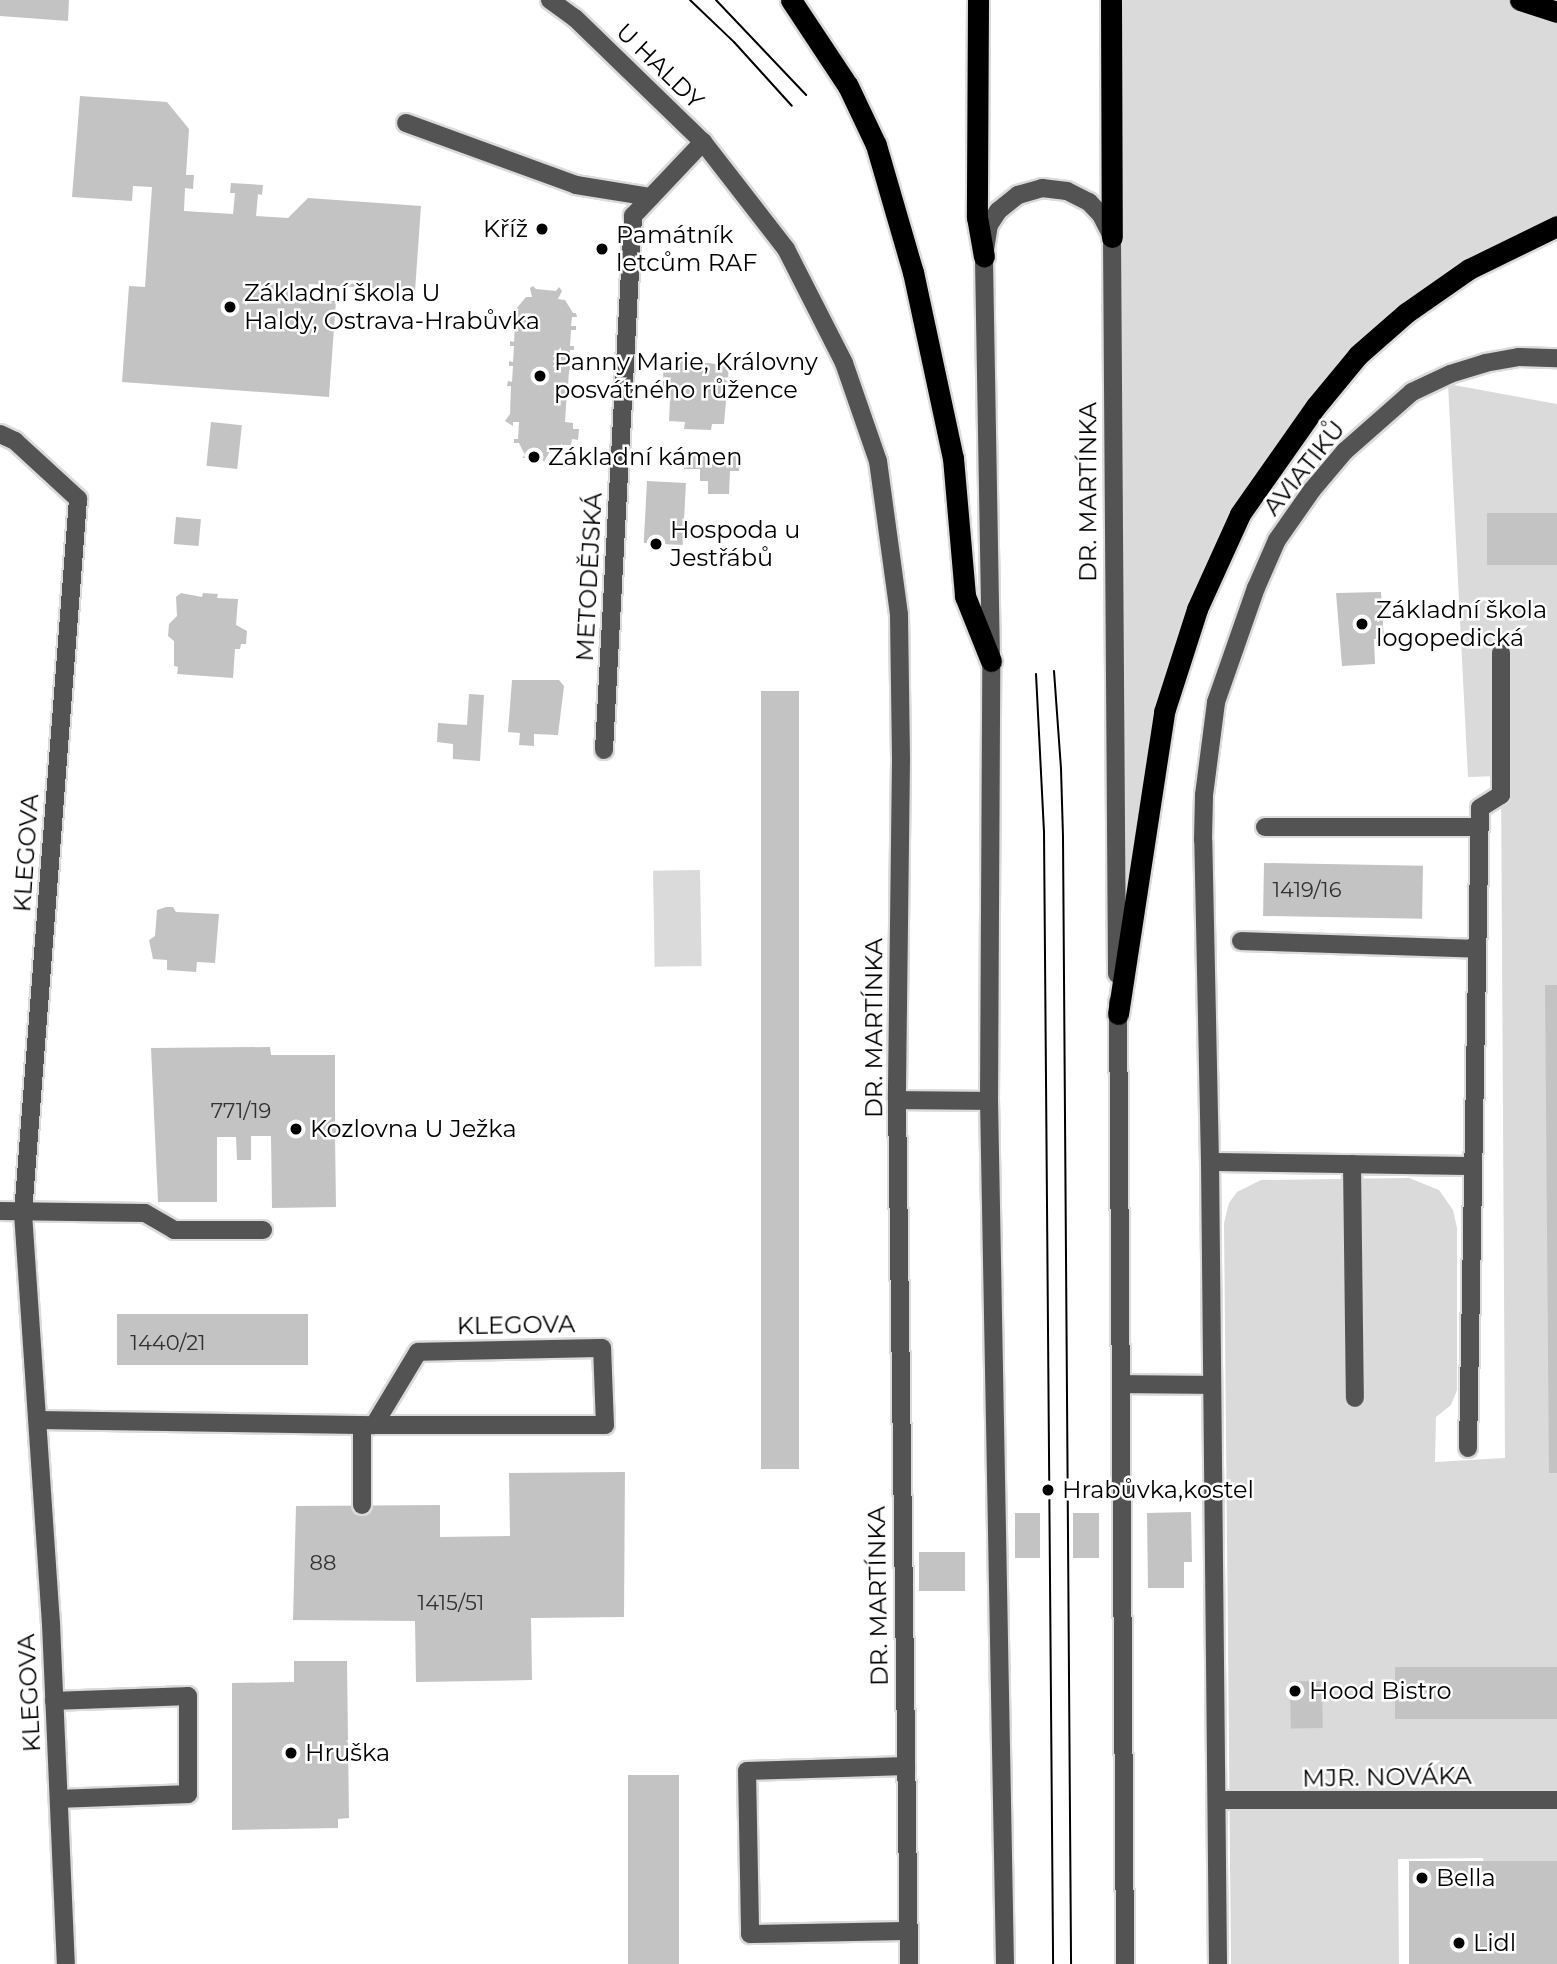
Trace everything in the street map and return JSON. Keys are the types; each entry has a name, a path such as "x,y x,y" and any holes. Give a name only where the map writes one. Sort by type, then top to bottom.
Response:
{"highway":[{"path":"791,0 848,86 876,145 913,272 953,458 965,596 991,660"},
{"path":"978,0 977,216 984,256"},
{"path":"1520,0 1557,12"},
{"path":"1111,9 1112,237"},
{"path":"1118,1014 1164,712 1197,609 1240,514 1316,405 1358,355 1406,313 1469,269 1557,226"}],"street":[{"name":"U HALDY","path":"550,0 575,19 703,142"},
{"path":"406,124 576,185 651,197"},
{"name":"METODĚJSKÁ","path":"604,750 633,216 703,142"},
{"name":"DR. MARTÍNKA","path":"703,142 786,249 844,363 878,461 899,615 901,774 897,1100 909,1964"},
{"path":"1005,1964 989,1101 991,660 984,256 989,225 998,211 1018,195 1042,188 1067,191 1090,202 1101,215 1112,237"},
{"name":"DR. MARTÍNKA","path":"1112,237 1125,1964"},
{"name":"AVIATIKŮ","path":"1218,1964 1210,1162 1203,840 1204,795 1216,702 1233,650 1277,540 1312,490 1345,451 1412,392 1450,374 1485,363 1519,357 1557,358"},
{"name":"KLEGOVA","path":"0,434 15,441 78,499 23,1213 38,1420 66,1964"},
{"path":"1468,1448 1480,808 1501,794 1501,653"},
{"path":"1265,827 1480,827"},
{"path":"1241,941 1477,949"},
{"path":"897,1100 989,1101"},
{"path":"1210,1162 1473,1166"},
{"path":"1352,1164 1355,1398"},
{"path":"0,1211 145,1213 174,1230 263,1230"},
{"name":"KLEGOVA","path":"38,1420 368,1425 605,1425 602,1348 418,1352 368,1425"},
{"path":"1121,1384 1212,1385"},
{"path":"362,1505 368,1425"},
{"path":"54,1701 188,1696 188,1794 59,1799"},
{"path":"905,1766 747,1771 747,1785 750,1934 908,1931"},
{"name":"MJR. NOVÁKA","path":"1217,1801 1557,1800"}],"shaded area":[{"path":"1111,0 1511,0 1557,15 1557,226 1406,313 1262,478 1177,665 1118,1014"},
{"path":"1448,384 1557,404 1557,1862 1484,1863 1483,1858 1398,1859 1399,1964 1231,1964 1224,1223 1229,1203 1237,1192 1261,1180 1409,1178 1439,1190 1453,1210 1457,1228 1457,1390 1451,1405 1436,1417 1435,1462 1505,1458 1501,776 1468,777"},
{"path":"700,870 702,966 655,967 653,871"}],"building":[{"path":"0,0 69,0 68,21 0,16"},
{"path":"80,96 167,102 189,129 186,175 194,175 193,189 185,188 184,211 233,214 235,193 230,193 231,183 263,185 262,195 258,194 256,216 288,218 308,198 421,206 415,291 309,284 308,299 336,301 329,397 122,382 129,286 145,287 152,187 133,186 132,201 72,197"},
{"name":"Panny Marie, Královny posvátného růžence","path":"533,286 536,289 556,291 559,287 562,291 558,299 565,300 577,317 572,317 571,326 576,326 576,330 571,330 570,346 574,346 574,350 570,350 569,366 573,366 573,370 569,370 568,386 572,386 572,390 567,390 565,422 573,423 573,429 579,429 578,440 572,439 571,445 553,445 544,462 541,458 522,458 525,455 519,443 514,443 514,439 518,439 519,422 513,422 513,426 505,421 510,414 511,386 507,386 508,381 512,382 513,366 509,366 509,361 513,362 514,346 510,346 510,341 514,342 515,326 511,326 511,321 516,322 516,313 512,313 512,309 516,309 526,297 532,297 530,288"},
{"path":"681,359 729,366 724,424 712,424 711,430 684,429 685,422 669,421 670,399 662,398 664,362 681,363"},
{"path":"211,422 242,425 237,469 206,466"},
{"path":"685,453 740,456 739,471 730,471 729,494 708,494 708,481 700,481 700,469 684,469"},
{"path":"647,481 686,483 683,545 644,543"},
{"path":"1487,513 1557,513 1557,565 1487,565"},
{"path":"176,517 201,519 199,546 174,544"},
{"path":"1381,592 1384,639 1374,639 1375,664 1342,666 1336,593"},
{"path":"181,593 202,597 203,593 218,594 217,598 238,599 236,625 247,631 246,644 235,649 233,678 177,674 178,667 174,666 174,641 168,636 169,624 177,616 176,597"},
{"path":"512,680 559,680 564,686 558,735 534,734 534,746 519,745 520,733 508,732"},
{"path":"761,691 799,691 799,1469 761,1469"},
{"path":"469,694 484,695 480,761 453,759 453,744 437,742 438,723 467,725"},
{"path":"1264,863 1423,866 1422,919 1263,916"},
{"path":"173,907 176,912 219,914 215,963 197,962 196,972 167,970 167,960 153,959 149,940 155,936 157,910"},
{"path":"1545,985 1557,985 1557,1473 1549,1473"},
{"path":"270,1047 271,1055 335,1055 335,1128 341,1128 341,1133 335,1134 336,1207 272,1208 271,1136 251,1136 251,1160 237,1160 236,1137 217,1137 217,1202 158,1202 151,1048"},
{"path":"117,1314 308,1314 308,1365 117,1365"},
{"path":"625,1472 624,1617 531,1618 532,1680 416,1682 415,1621 293,1620 296,1506 440,1505 440,1537 510,1536 509,1473"},
{"path":"1191,1512 1192,1562 1184,1562 1184,1588 1148,1588 1147,1513"},
{"path":"1015,1513 1040,1513 1040,1558 1015,1558"},
{"path":"1073,1513 1099,1513 1099,1558 1073,1558"},
{"path":"919,1552 965,1552 965,1591 919,1591"},
{"path":"294,1661 347,1661 349,1818 338,1819 338,1828 232,1830 232,1683 294,1682"},
{"path":"1395,1667 1557,1667 1557,1719 1395,1719"},
{"path":"1322,1681 1323,1728 1291,1729 1290,1682"},
{"path":"628,1775 679,1775 679,1964 628,1964"},
{"path":"1409,1861 1557,1861 1557,1964 1409,1964"}],"tram line":[{"path":"690,0 734,42 792,106"},
{"path":"716,0 806,95"},
{"path":"1054,671 1063,837 1071,1964"},
{"path":"1036,674 1044,831 1053,1964"}],"place":[{"name":"Kříž","path":"542,229"},
{"name":"Památník letcům RAF","path":"602,249"},
{"name":"Základní škola U Haldy, Ostrava-Hrabůvka","path":"230,307"},
{"name":"Panny Marie, Královny posvátného růžence","path":"540,376"},
{"name":"Základní kámen","path":"534,457"},
{"name":"Hospoda u Jestřábů","path":"656,544"},
{"name":"Základní škola logopedická","path":"1362,624"},
{"name":"Kozlovna U Ježka","path":"296,1129"},
{"name":"Hrabůvka,kostel","path":"1048,1490"},
{"name":"Hood Bistro","path":"1295,1691"},
{"name":"Hruška","path":"291,1753"},
{"name":"Bella","path":"1422,1878"},
{"name":"Lidl","path":"1459,1943"}]}
